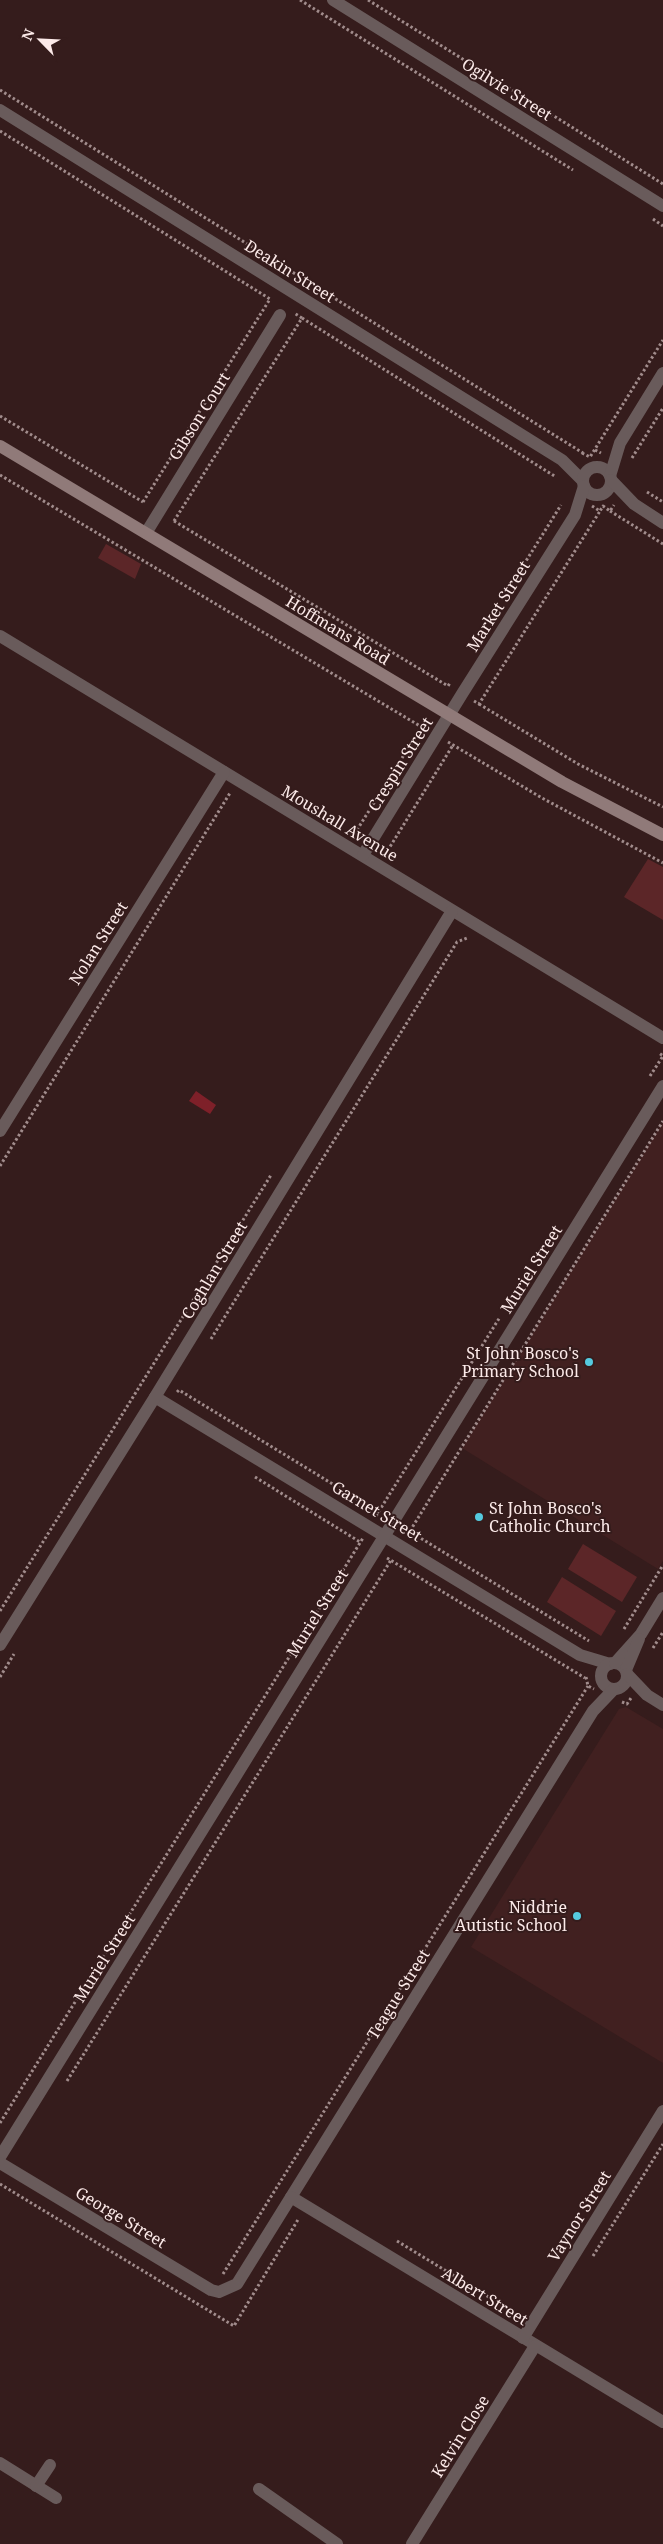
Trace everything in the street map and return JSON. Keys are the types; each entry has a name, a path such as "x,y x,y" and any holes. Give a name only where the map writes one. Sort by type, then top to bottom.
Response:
{"main road":[{"name":"Hoffmans Road","path":"0,446 562,782 663,835"}],"street":[{"name":"Ogilvie Street","path":"334,0 663,206"},
{"name":"Deakin Street","path":"0,110 562,460 584,483"},
{"name":"Gibson Court","path":"146,533 280,315"},
{"path":"634,504 590,493 584,483 586,474 595,468 620,443 663,373"},
{"path":"600,494 609,488 620,443"},
{"name":"Deakin Street","path":"562,460 595,468"},
{"path":"595,468 605,470 634,504 663,523"},
{"name":"Market Street","path":"449,715 575,515 584,483"},
{"name":"Market Street","path":"575,515 600,494"},
{"name":"Moushall Avenue","path":"0,636 663,1038"},
{"name":"Crespin Street","path":"363,855 449,715"},
{"name":"Nolan Street","path":"0,1131 224,772"},
{"name":"Coghlan Street","path":"0,1645 156,1396 452,911"},
{"name":"Muriel Street","path":"0,2157 663,1086"},
{"name":"Garnet Street","path":"156,1396 580,1654 612,1663"},
{"path":"617,1688 626,1682 627,1672 641,1634 663,1598"},
{"path":"641,1634 612,1663 603,1669 602,1679 607,1687 647,1695"},
{"name":"Garnet Street","path":"580,1654 602,1679"},
{"path":"612,1663 622,1665 647,1695 663,1705"},
{"name":"Teague Street","path":"593,1711 602,1679"},
{"name":"Teague Street","path":"228,2290 237,2284 243,2276 593,1711 617,1688"},
{"name":"Vaynor Street","path":"523,2338 663,2111"},
{"name":"George Street","path":"0,2163 210,2290 219,2292 228,2290"},
{"name":"Albert Street","path":"291,2197 663,2422"},
{"name":"Kelvin Close","path":"412,2544 536,2346"},
{"path":"0,2463 56,2498"},
{"path":"36,2486 50,2465"},
{"path":"259,2489 337,2544"}],"path":[{"path":"300,0 578,173"},
{"path":"368,0 663,184"},
{"path":"0,90 583,453"},
{"path":"0,131 270,299 143,502"},
{"path":"646,215 663,226"},
{"path":"302,318 557,477"},
{"path":"595,450 663,340"},
{"path":"632,459 663,408"},
{"path":"0,416 159,512"},
{"path":"0,475 542,798 663,863"},
{"path":"517,576 564,500"},
{"path":"610,510 663,544"},
{"path":"174,521 448,686 453,677"},
{"path":"479,704 578,764 663,807"},
{"path":"210,1339 457,942 466,937 474,942"},
{"path":"647,1081 663,1055 654,1050"},
{"path":"410,1531 663,1121"},
{"path":"0,2123 505,1309"},
{"path":"169,1405 184,1382"},
{"path":"179,1390 595,1644"},
{"path":"252,1476 585,1678"},
{"path":"62,2089 391,1560"},
{"path":"623,1630 663,1566"},
{"path":"0,1677 16,1652"},
{"path":"219,2278 588,1686"},
{"path":"592,2259 663,2144"},
{"path":"0,2184 234,2326 306,2206"},
{"path":"391,2238 532,2323"}],"shaded area":[{"path":"106,544 141,564 135,579 98,558"},
{"path":"648,859 663,867 663,920 624,897"},
{"path":"196,1091 216,1105 210,1114 189,1101"},
{"name":"St John Bosco's Primary School","path":"663,1122 663,1561 658,1569 462,1448"},
{"path":"583,1544 637,1577 622,1602 568,1569"},
{"path":"562,1577 616,1611 601,1636 547,1602"},
{"name":"Niddrie Autistic School","path":"626,1707 663,1729 663,2063 471,1947 619,1709"}],"place":[{"name":"St John Bosco's Primary School","path":"589,1362"},
{"name":"St John Bosco's Catholic Church","path":"479,1517"},
{"name":"Niddrie Autistic School","path":"577,1916"}]}
